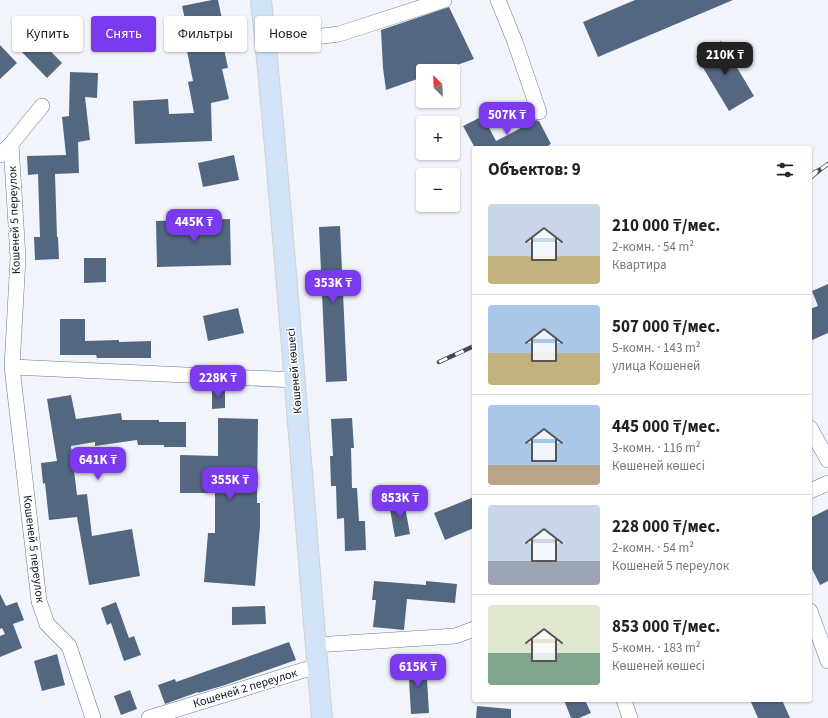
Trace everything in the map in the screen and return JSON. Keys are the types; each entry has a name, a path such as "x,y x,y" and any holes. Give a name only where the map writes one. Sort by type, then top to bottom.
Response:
{"main road":[{"name":"Көшеней көшесі","path":"262,0 263,16"},
{"name":"Көшеней көшесі","path":"267,52 322,718"}],"street":[{"path":"321,36 339,34 444,0"},
{"path":"498,0 539,112"},
{"name":"Кошеней 5 переулок","path":"0,155 42,106"},
{"name":"Кошеней 5 переулок","path":"11,144 18,258 12,368 39,601 46,624 69,646 93,718"},
{"path":"12,368 295,380"},
{"path":"812,432 828,460"},
{"path":"812,490 828,483"},
{"path":"812,617 828,661"},
{"path":"315,645 455,636 472,630"},
{"name":"Кошеней 2 переулок","path":"157,717 317,666"},
{"path":"625,702 630,718"}],"building":[{"path":"218,0 221,16 184,16 182,6"},
{"path":"635,0 733,0 598,57 583,22"},
{"path":"449,7 474,59 460,64 416,64 416,79 386,90 381,30"},
{"path":"721,41 754,96 729,111 696,56"},
{"path":"0,45 17,63 0,79"},
{"path":"22,52 51,52 62,63 47,78"},
{"path":"187,52 225,52 228,68 222,69 229,99 211,103 212,141 135,144 133,101 168,99 169,114 194,113 188,82 193,81"},
{"path":"70,72 98,73 97,98 85,97 90,140 78,142 79,173 55,174 59,259 35,260 34,237 40,237 38,174 28,175 27,156 66,155 62,117 69,116"},
{"path":"483,116 496,141 536,120 539,121 551,144 548,146 474,146 463,126"},
{"path":"234,155 239,180 203,187 198,163"},
{"path":"230,219 231,265 157,267 156,221"},
{"path":"340,226 347,381 326,382 319,227"},
{"path":"84,258 106,258 106,282 84,283"},
{"path":"828,284 828,333 812,340 812,308 818,306 812,291"},
{"path":"238,308 244,333 208,341 203,316"},
{"path":"60,319 85,319 85,341 151,341 151,358 97,358 96,355 60,355"},
{"path":"212,390 225,390 225,408 212,409"},
{"path":"71,395 76,419 121,413 122,420 186,422 186,447 138,445 137,440 95,446 95,442 71,446 77,495 87,494 92,536 132,529 140,576 89,585 77,517 49,520 41,463 57,461 47,399"},
{"path":"218,418 258,419 257,503 260,503 260,526 255,586 204,582 208,533 215,533 215,493 180,493 180,455 218,456"},
{"path":"352,418 354,448 351,448 352,488 357,488 359,521 365,521 366,550 345,551 344,518 337,519 336,486 331,486 330,456 333,456 331,419"},
{"path":"472,498 472,529 445,540 434,513"},
{"path":"404,501 410,534 395,537 389,504"},
{"path":"828,509 828,581 820,585 812,569 812,517"},
{"path":"374,581 426,585 426,581 457,584 455,603 407,599 404,630 373,627 376,600 372,600"},
{"path":"0,594 6,606 17,602 24,620 13,624 22,648 0,657 0,636 5,634 2,628 0,629"},
{"path":"116,602 129,638 134,636 141,655 124,661 111,623 107,625 101,608"},
{"path":"265,606 266,624 232,625 232,607"},
{"path":"289,642 296,660 165,704 158,685 175,679 176,682"},
{"path":"57,654 65,685 42,691 34,661"},
{"path":"408,662 426,662 429,713 411,714"},
{"path":"130,690 137,709 121,715 114,696"},
{"path":"565,702 586,702 591,713 579,718 571,718"},
{"path":"751,702 783,702 790,718 758,718"},
{"path":"477,706 511,709 511,718 476,718"}],"railway":[{"path":"821,169 828,164"},
{"path":"812,174 821,169 812,176"},
{"path":"439,362 472,347"}]}
